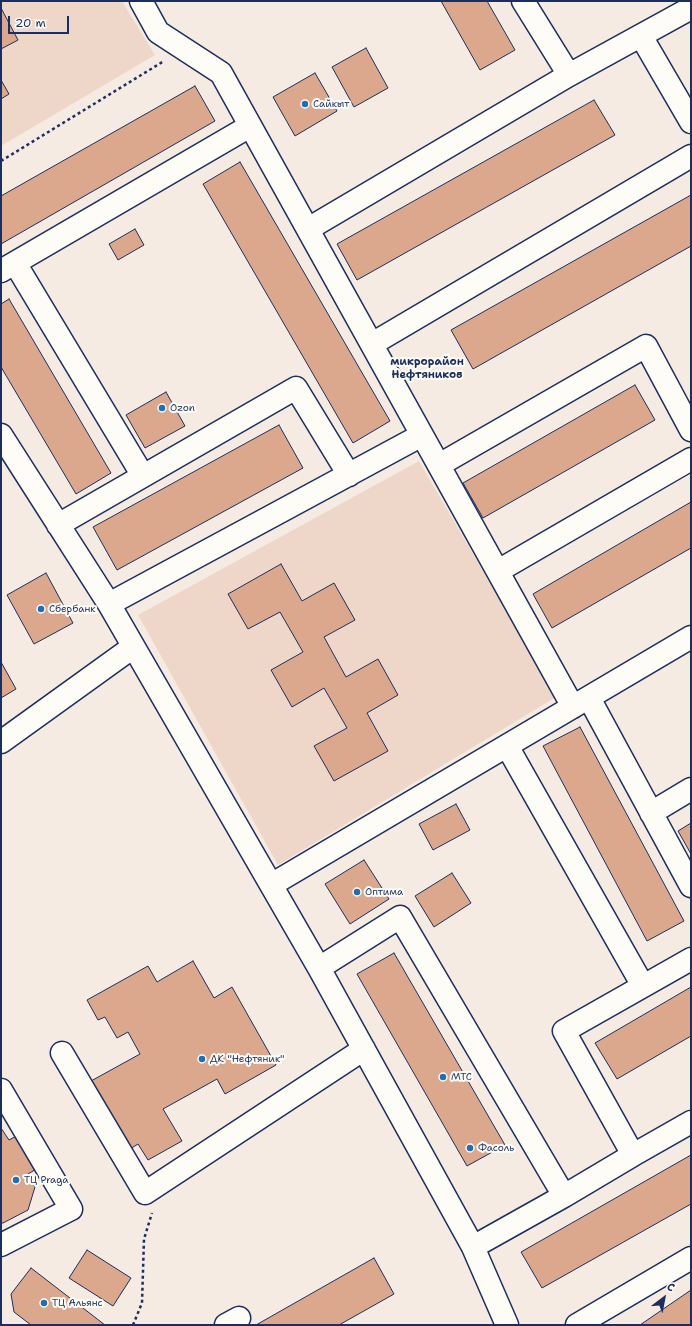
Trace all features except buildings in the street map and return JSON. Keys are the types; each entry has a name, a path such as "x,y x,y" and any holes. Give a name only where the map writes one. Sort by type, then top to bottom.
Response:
{"street":[{"path":"141,1 158,32 221,73 498,571 651,813 691,886"},
{"path":"523,1 568,75"},
{"path":"308,229 568,75 691,8"},
{"path":"641,36 691,122"},
{"path":"143,476 8,267 250,126"},
{"path":"372,344 691,156"},
{"path":"439,465 646,346 691,430"},
{"path":"58,525 296,388 349,475"},
{"path":"1,435 108,604 319,968 473,1247 507,1325"},
{"path":"108,604 422,435"},
{"path":"498,571 691,459"},
{"path":"271,885 691,637"},
{"path":"1,742 133,647"},
{"path":"507,746 643,986"},
{"path":"651,813 691,789"},
{"path":"319,968 400,917 564,1196"},
{"path":"633,1155 564,1031 691,959"},
{"path":"62,1053 145,1193 364,1049"},
{"path":"1,1090 70,1209 1,1245"},
{"path":"473,1247 691,1122"},
{"path":"577,1325 691,1258"}],"path":[{"path":"1,161 161,64 181,47"},
{"path":"134,1325 142,1303 144,1239 155,1204 152,1189"}],"shaded area":[{"path":"1,1 122,1 155,55 1,146"},
{"path":"419,461 556,697 278,865 138,615"}],"place":[{"name":"Сайкыт","path":"305,104"},
{"name":"Ozon","path":"162,408"},
{"name":"Сбербанк","path":"41,609"},
{"name":"Оптима","path":"357,892"},
{"name":"ДК \"Нефтяник\"","path":"202,1059"},
{"name":"МТС","path":"443,1077"},
{"name":"Фасоль","path":"470,1148"},
{"name":"ТЦ Praga","path":"16,1180"},
{"name":"ТЦ Альянс","path":"44,1303"}],"district":[{"name":"микрорайон Нефтяников","path":"427,368"}]}
